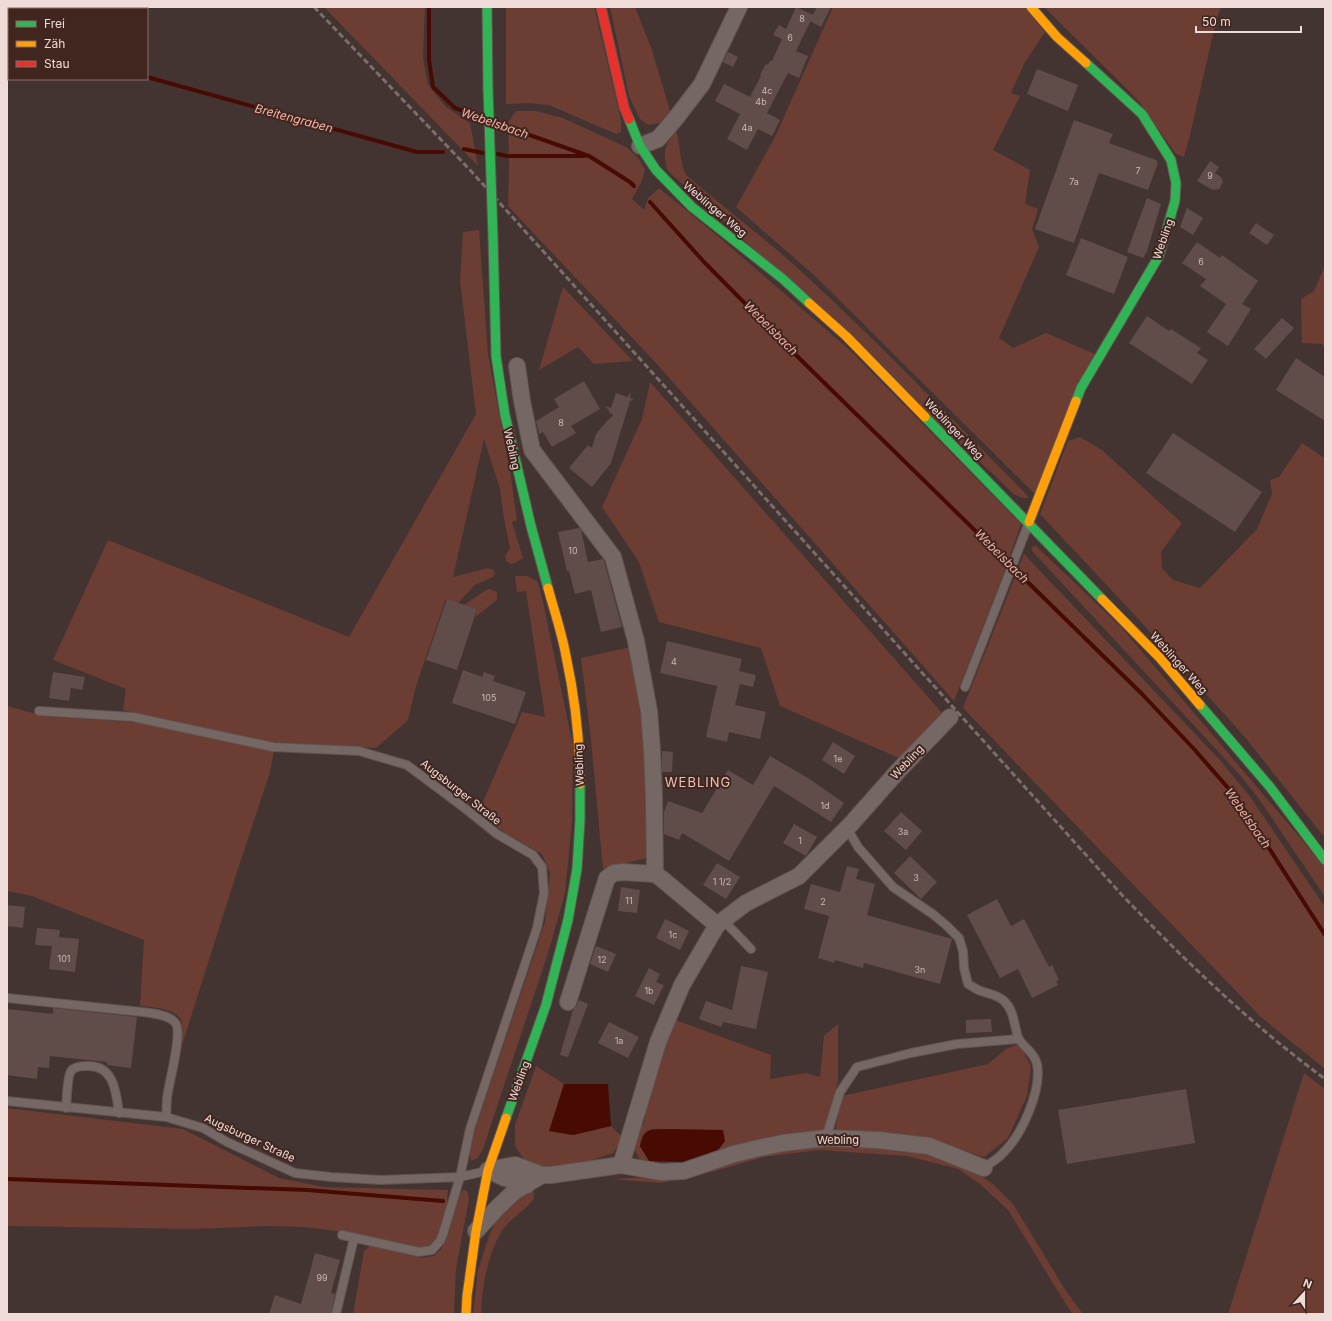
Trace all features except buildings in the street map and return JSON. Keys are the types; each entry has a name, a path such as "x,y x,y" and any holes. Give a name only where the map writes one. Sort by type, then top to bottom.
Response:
{"street":[{"name":"Webling","path":"487,7 496,356 504,415 531,526 566,655 574,700 580,751 580,820 577,869 566,928 546,1005 488,1170 515,1165 542,1175"},
{"name":"Weblinger Weg","path":"601,7 620,94 640,146 656,170 692,207 783,279 846,336 1029,522 1160,658 1270,787 1325,860"},
{"path":"640,146 658,139 702,84 739,7"},
{"name":"Webling","path":"1029,522 1081,388 1159,256 1175,201 1176,183 1171,160 1142,114 1057,37 1031,7"},
{"name":"Webling","path":"517,366 522,401 532,450 613,557 636,641 649,711 654,796 655,874"},
{"name":"Webling","path":"621,1165 658,1042 682,985 720,923 746,903 799,876 847,828 898,771 950,717"},
{"path":"568,1002 607,878 614,873 623,872 655,874 720,923"},
{"name":"Webling","path":"476,1231 510,1195 542,1175 621,1165 661,1172 684,1171 734,1154 783,1143 826,1138 878,1140 929,1146 984,1168"},
{"path":"466,1314 476,1231 488,1170 505,1178 527,1184"}],"lane":[{"path":"965,687 1029,522"},
{"name":"Augsburger Straße","path":"39,711 133,717 273,747 358,751 407,765 498,834 533,855 542,867 544,893 537,928 470,1129 460,1177 440,1241 432,1250 419,1252 342,1235"},
{"path":"847,828 858,846 893,887 934,915 958,938 963,952 964,968 968,984 980,991 992,994 1003,1000 1010,1009 1019,1039 1032,1052 1037,1064 1037,1082 1030,1106 1013,1142 1003,1154 984,1168"},
{"path":"720,923 751,949"},
{"path":"7,998 153,1013 174,1022 177,1025 178,1039 167,1094 166,1117"},
{"path":"826,1138 840,1092 857,1067 911,1053 957,1044 1019,1039"},
{"path":"66,1108 71,1071 76,1067 98,1067 106,1072 111,1079 116,1093 118,1113"},
{"name":"Augsburger Straße","path":"7,1101 166,1117 203,1128 227,1142 295,1173 381,1180 460,1177 488,1170"},
{"path":"336,1314 354,1238"}],"shaded area":[{"path":"324,7 425,7 423,58 428,85 446,107 470,123 478,166"},
{"path":"506,7 594,7 621,120 621,132 616,134 549,105 528,103 506,104"},
{"path":"610,7 635,7 652,50 670,111 660,123 648,125 640,119 629,96"},
{"path":"833,7 1024,7 1045,32 1025,62 1011,93 1020,96 993,150 1030,170 1025,204 1038,209 1032,229 1039,247 999,338 1013,348 1046,333 1095,354 1036,495 815,276 736,207 775,137"},
{"path":"1044,7 1221,7 1217,17 1184,157 1176,154 1137,99"},
{"path":"516,111 535,111 563,118 626,147 639,159 645,170 642,181 632,199 644,210 648,198 659,188 720,238 852,352 1021,524 954,701 656,363 508,206 508,123"},
{"path":"676,131 682,165 686,175 774,247 831,299 945,411 1028,496 1028,498 1022,498 1014,494 729,226 668,171 665,160 665,150"},
{"path":"479,230 488,354 511,477 517,521 512,522 523,558 511,564 506,561 505,556 510,548 500,489 484,439 453,577 488,568 494,570 495,573 493,577 475,585 458,603 446,599 416,686 408,720 376,748 271,742 123,710 126,689 53,660 108,540 349,637 476,414 460,281 463,232"},
{"path":"1325,266 1325,347 1322,344 1302,343 1301,299 1314,291"},
{"path":"563,287 633,361 594,364 578,347 539,370"},
{"path":"650,382 944,715 899,758 780,706 761,648 659,622 639,562 602,507 642,419"},
{"path":"1080,437 1102,450 1182,523 1161,552 1162,568 1173,580 1200,588 1257,529 1272,494 1270,480 1279,477 1302,443 1325,457 1325,838 1244,736 1131,611 1040,514 1068,441"},
{"path":"1036,546 1121,627 1325,867 1325,897 1259,799 1239,774 1033,552 1031,547"},
{"path":"1024,554 1220,760 1251,798 1325,907 1325,1069 1262,1018 963,708"},
{"path":"515,576 528,576 538,582 543,602 573,746 572,822 565,893 550,947 483,1149 478,1158 471,1161 469,1150 477,1124 545,922 550,873 542,854 503,832 479,811 522,712 545,717 526,591 517,592"},
{"path":"489,589 497,593 497,600 475,617 477,609 464,605"},
{"path":"631,647 647,763 651,857 603,869 591,740 581,658"},
{"path":"7,706 44,716 141,723 274,750 270,772 181,1048 182,1023 180,1018 171,1011 140,1006 144,940 32,896 7,891"},
{"path":"673,1019 771,1055 770,1079 806,1073 820,1077 824,1036 838,1024 838,1081 824,1133 734,1149 718,1150 725,1141 675,1130 649,1130 643,1134 640,1146 649,1161 640,1160 635,1150 636,1135 644,1123 653,1079"},
{"path":"1019,1044 1031,1066 1027,1096 1008,1138 984,1157 926,1139 835,1132 842,1096 988,1064 1006,1049"},
{"path":"536,1066 564,1084 550,1131 573,1135 611,1126 623,1138 613,1153 577,1165 544,1167 525,1161 515,1146 515,1125"},
{"path":"1304,1073 1325,1089 1325,1314 1228,1314"},
{"path":"564,1084 608,1084 611,1126 573,1135 549,1131"},
{"path":"7,1108 183,1129 279,1178 324,1187 448,1190 446,1210 439,1233 433,1243 426,1248 414,1247 353,1233 303,1227 266,1226 194,1229 7,1226"},
{"path":"650,1130 723,1130 725,1141 718,1150 686,1162 649,1161 640,1146 644,1135"},
{"path":"838,1143 927,1154 969,1167 994,1185 1013,1204 1066,1291 1083,1314 1073,1314 1067,1306 1008,1210 980,1184 958,1169 907,1156 819,1150 764,1157 697,1176 660,1183 611,1179 652,1177 746,1156"},
{"path":"463,1190 467,1191 469,1199 456,1269 454,1314 353,1314 364,1251 370,1246 422,1258 434,1256 442,1248 459,1195"},
{"path":"529,1191 534,1192 534,1198 528,1206 503,1229 495,1243 486,1273 481,1314 473,1314 478,1270 490,1233 505,1207"}],"waterway":[{"name":"Webelsbach","path":"429,7 429,60 433,87 455,108 482,118"},
{"name":"Breitengraben","path":"148,77 417,152 443,152"},
{"name":"Webelsbach","path":"496,123 589,156 634,186"},
{"name":"Breitengraben","path":"464,149 483,153"},
{"name":"Breitengraben","path":"498,154 507,156 585,156"},
{"name":"Webelsbach","path":"650,202 704,262 801,360 1142,694 1194,749 1236,797 1325,935"},
{"path":"7,1179 307,1190 443,1201"}],"railway":[{"path":"314,7 471,171 1122,895 1220,992 1271,1037 1325,1079"}],"traffic: fast":[{"path":"487,7 488,89"},
{"path":"1076,401 1081,388 1159,256 1175,201 1176,183 1171,160 1142,114 1086,63"},
{"path":"488,89 493,237"},
{"path":"629,119 640,146 656,170 692,207 783,279 809,303"},
{"path":"493,237 496,356 502,396 505,415 531,526 548,588"},
{"path":"925,417 1102,599"},
{"path":"1200,705 1270,787 1325,860"},
{"path":"506,1118 546,1005 568,920 577,869 580,820 580,784"}],"traffic: slow":[{"path":"1031,7 1057,37 1086,63"},
{"path":"809,303 846,336 925,417"},
{"path":"1029,522 1076,401"},
{"path":"548,588 562,639 572,688 578,736 580,784"},
{"path":"1102,599 1160,658 1200,705"},
{"path":"466,1314 476,1231 488,1170 506,1118"}],"traffic: jam":[{"path":"601,7 624,107 629,119"}],"district":[{"name":"WEBLING","path":"698,782"}]}
